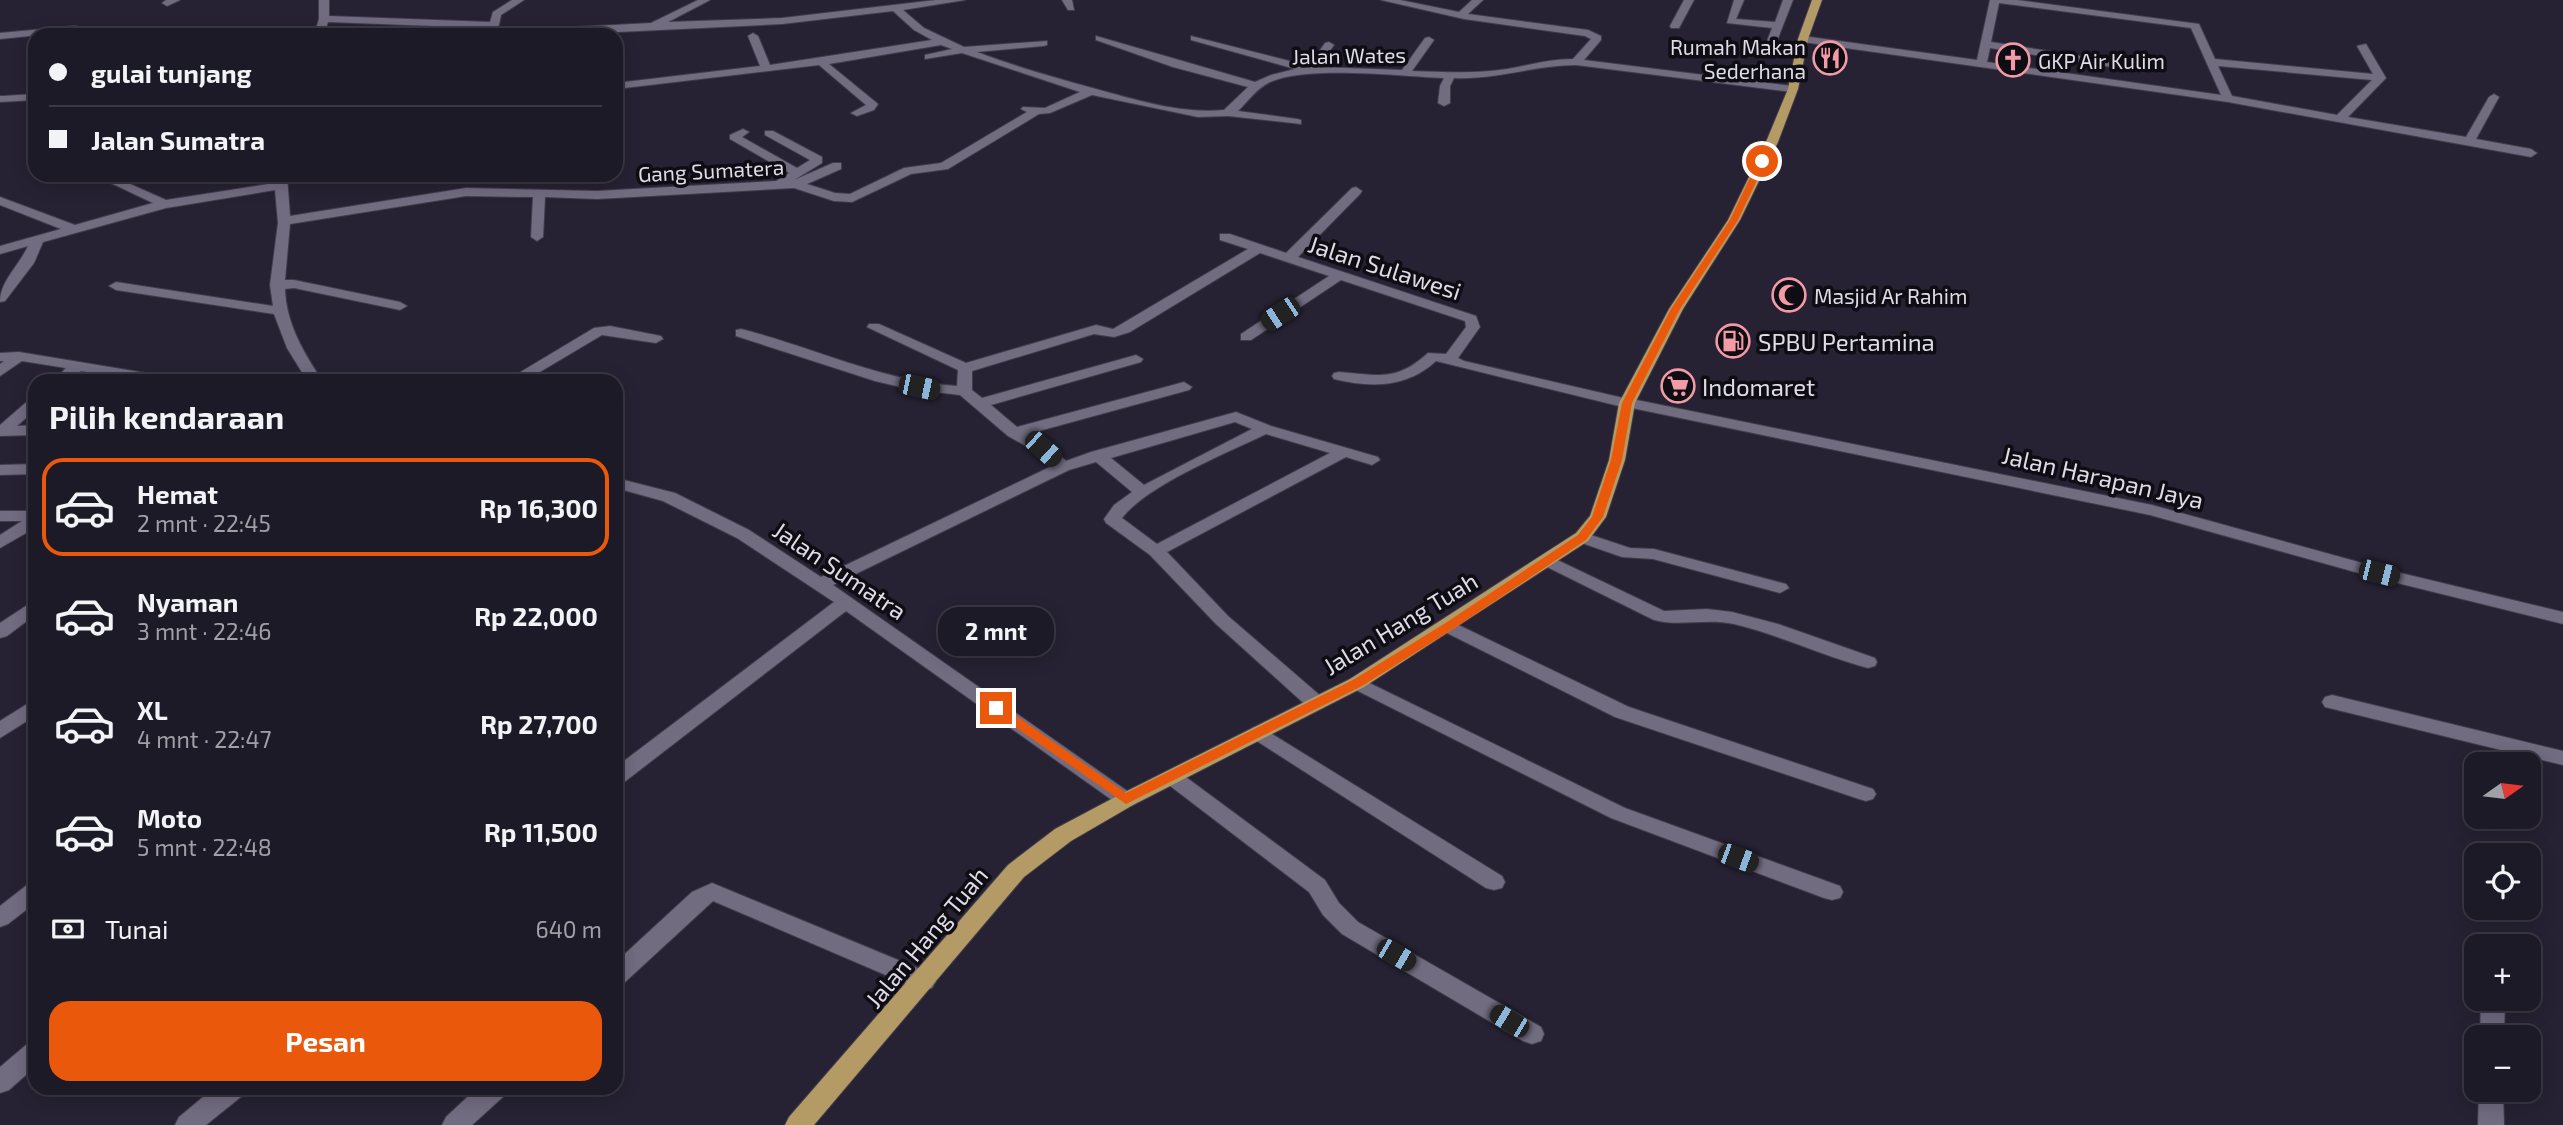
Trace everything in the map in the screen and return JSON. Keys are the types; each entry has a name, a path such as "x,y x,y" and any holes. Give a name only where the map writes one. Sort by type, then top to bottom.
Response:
{"main road":[{"name":"Jalan Hang Tuah","path":"799,1125 1016,871 1063,835 1126,800 1357,683 1549,561 1582,537 1598,517 1617,460 1627,403 1676,309 1734,220 1772,142 1793,89 1804,39 1817,0"}],"street":[{"path":"321,28 324,0"},
{"path":"491,28 496,14 519,0"},
{"path":"653,26 705,0"},
{"path":"614,28 782,20 960,0"},
{"path":"1389,0 1464,16 1588,33 1597,38 1576,62"},
{"path":"1464,16 1463,13 1478,0"},
{"path":"1675,26 1689,0"},
{"path":"1739,0 1730,21 1778,25"},
{"path":"1769,49 1788,0"},
{"path":"1981,65 1995,0 2195,26 2228,99"},
{"path":"897,8 923,32 941,42 1092,91 1211,115 1229,113 1297,122"},
{"path":"324,19 494,25"},
{"path":"0,36 28,33"},
{"path":"752,36 766,68"},
{"path":"1100,38 1141,55 1256,86"},
{"path":"1195,38 1311,70 1329,45"},
{"path":"1804,39 2228,99 2341,117 2531,153"},
{"path":"1406,72 1429,40"},
{"path":"623,85 821,62 941,42"},
{"path":"929,57 964,50 1043,43"},
{"path":"1987,44 2144,69"},
{"path":"2362,46 2381,78"},
{"path":"821,62 872,104 870,108 857,113"},
{"name":"Jalan Wates","path":"1229,113 1256,86 1284,74 1311,70 1486,75 1548,62 1576,62 1793,89"},
{"path":"2213,62 2381,78"},
{"path":"1444,103 1445,86 1451,75"},
{"path":"2341,117 2381,78"},
{"name":"Gang Sumatera","path":"284,221 466,192 597,195 776,187 796,178 840,198 857,197 908,171 944,166 1031,111 1056,108 1092,91"},
{"path":"3,99 28,97"},
{"path":"2469,141 2494,97"},
{"path":"743,132 734,136 796,178"},
{"path":"769,133 818,160 796,178"},
{"path":"796,178 837,166"},
{"path":"115,182 165,205"},
{"path":"0,250 165,205 276,182"},
{"path":"281,182 284,221 277,285 280,311 294,351 310,374"},
{"path":"1288,259 1356,191"},
{"path":"537,237 539,192"},
{"path":"0,201 73,229"},
{"name":"Jalan Sulawesi","path":"1225,237 1471,319 1473,327 1450,359"},
{"path":"0,298 27,263 37,241"},
{"path":"874,327 965,368 1097,329 1101,332 1118,332 1198,287 1257,249"},
{"path":"1246,337 1339,275"},
{"path":"277,285 294,284 400,306"},
{"path":"116,286 280,311"},
{"path":"525,374 599,331 610,330 656,339"},
{"path":"741,333 788,345 901,383 936,391 964,391 1014,433 1043,449 1063,467"},
{"path":"0,372 19,356"},
{"path":"0,357 19,356 127,374"},
{"path":"1339,376 1394,382 1409,377 1433,356 1627,403"},
{"path":"979,404 1136,359"},
{"path":"68,374 78,366"},
{"path":"964,391 965,368"},
{"path":"1014,433 1184,387"},
{"name":"Jalan Harapan Jaya","path":"1627,403 2151,510 2379,573 2563,618"},
{"path":"1,431 28,408"},
{"path":"820,584 1063,467 1236,417 1265,429 1372,460"},
{"path":"1265,429 1143,492 1115,513 1112,519 1156,551 1222,620 1316,703"},
{"path":"1,431 28,430"},
{"path":"1156,551 1344,452"},
{"path":"1097,456 1143,492"},
{"path":"0,470 28,469"},
{"name":"Jalan Sumatra","path":"623,485 669,497 707,514 820,584 1126,800"},
{"path":"0,516 28,518"},
{"path":"0,543 28,523"},
{"path":"1582,537 1628,553 1654,554 1780,588"},
{"path":"1549,561 1660,616 1674,618 1702,614 1731,618 1868,662"},
{"path":"623,773 846,602"},
{"path":"4,625 28,610"},
{"path":"1448,626 1622,712 1866,794"},
{"path":"1357,683 1618,813 1832,892"},
{"path":"2332,702 2563,758"},
{"path":"0,731 28,711"},
{"path":"1259,733 1494,881"},
{"path":"1171,777 1317,886 1331,909 1350,928 1532,1034"},
{"path":"623,970 700,898 712,891 924,981"},
{"path":"0,918 28,896"},
{"path":"0,1082 28,1058"},
{"path":"188,1125 224,1095"},
{"path":"455,1125 487,1095"},
{"path":"2491,1102 2491,1125"}],"place":[{"name":"Rumah Makan Sederhana","path":"1830,58"},
{"name":"GKP Air Kulim","path":"2013,60"},
{"name":"Masjid Ar Rahim","path":"1789,295"},
{"name":"SPBU Pertamina","path":"1733,341"},
{"name":"Indomaret","path":"1678,386"}],"route":[{"path":"996,708 1126,800 1357,683 1549,561 1582,537 1598,517 1617,460 1627,403 1676,309 1734,220 1762,161"}]}
